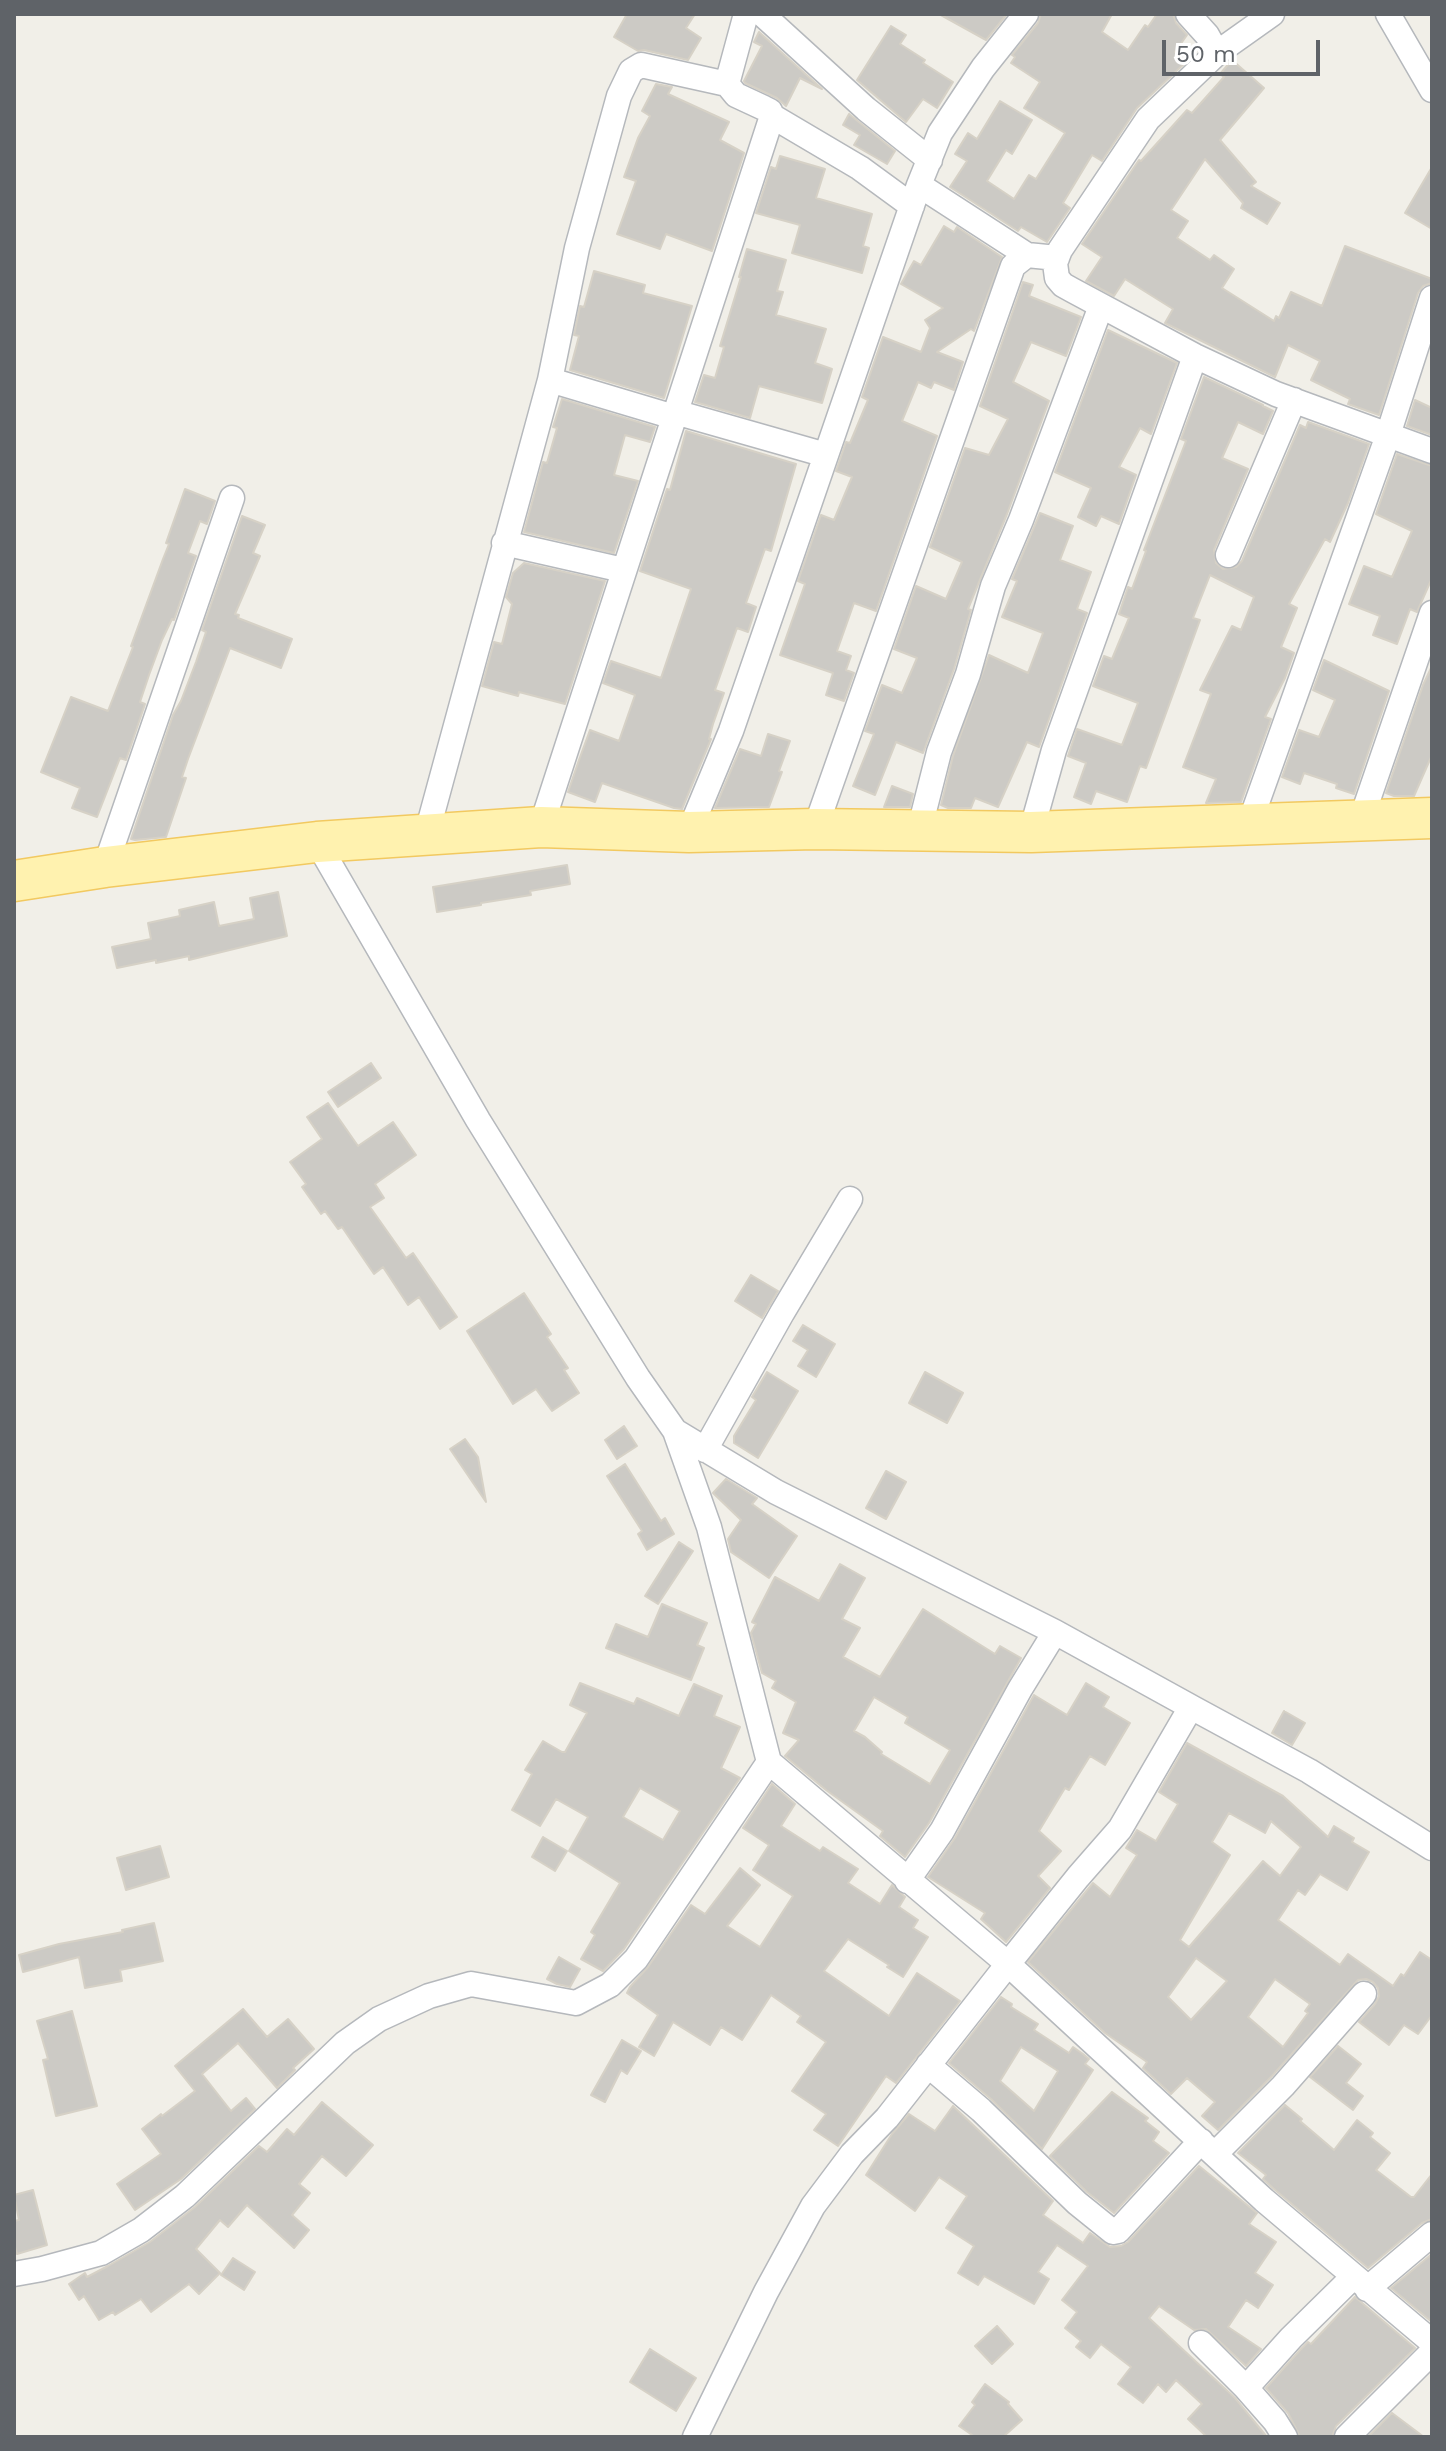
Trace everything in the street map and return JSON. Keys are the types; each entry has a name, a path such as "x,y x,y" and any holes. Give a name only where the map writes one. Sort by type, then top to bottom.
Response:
{"main road":[{"path":"14,881 317,842 541,827 689,832 815,829 1031,832 1432,818"}],"street":[{"path":"727,84 746,14"},
{"path":"762,14 866,109 930,160"},
{"path":"689,832 731,731 915,196 940,133 983,68 1026,14"},
{"path":"1188,14 1207,35 1217,53"},
{"path":"1272,14 1217,53 1148,119 1060,250 1057,278 1063,285 1195,356 1294,400 1432,451"},
{"path":"1388,14 1432,90"},
{"path":"426,836 550,380 577,248 619,96 636,66 727,84 736,95 764,108 772,116 860,168 1027,255 1057,258"},
{"path":"541,827 772,116"},
{"path":"815,829 1013,266 1027,255"},
{"path":"1249,825 1388,435 1432,298"},
{"path":"919,831 939,752 968,674 993,586 1101,306"},
{"path":"1031,832 1054,750 1195,356"},
{"path":"550,380 826,455"},
{"path":"1228,555 1294,400"},
{"path":"105,867 232,498"},
{"path":"504,543 623,570"},
{"path":"1361,820 1432,613"},
{"path":"317,842 478,1120 638,1378 675,1431 709,1527 769,1762 1008,1964 1360,2283 1432,2342"},
{"path":"705,1450 850,1199"},
{"path":"675,1431 776,1492 1055,1632 1309,1771 1432,1848"},
{"path":"907,1881 942,1831 1055,1632"},
{"path":"695,2437 766,2292 813,2206 852,2154 887,2118 1078,1877 1120,1829 1191,1707"},
{"path":"14,2274 101,2253 141,2230 185,2196 345,2043 379,2019 429,1996 471,1984 576,2003 610,1985 636,1959 769,1762"},
{"path":"928,2065 981,2110 1077,2203 1113,2232 1118,2231 1208,2147 1283,2086 1364,1994"},
{"path":"1246,2388 1291,2338 1360,2283 1432,2234"},
{"path":"1201,2343 1246,2388 1285,2437"},
{"path":"1347,2437 1432,2352"}],"building":[{"path":"627,14 695,14 686,28 701,38 688,60 638,51 614,37"},
{"path":"939,14 1007,14 986,40"},
{"path":"1041,14 1112,14 1102,32 1128,50 1145,25 1148,27 1157,14 1173,14 1176,23 1187,35 1175,52 1186,62 1137,108 1102,161 1092,155 1063,203 1070,208 1047,242 1021,227 1018,231 950,187 967,161 955,154 968,133 977,139 1000,101 1032,120 1012,154 1006,150 987,181 1014,199 1029,175 1036,179 1065,133 1024,108 1040,82 1011,63 1015,57 1012,55 1038,23"},
{"path":"891,26 906,35 900,44 953,82 937,108 923,99 906,122 857,80"},
{"path":"759,32 822,89 800,78 786,106 777,98 745,83 762,46 754,42"},
{"path":"1232,60 1264,88 1220,140 1256,182 1251,186 1280,203 1267,224 1241,208 1243,203 1205,159 1171,210 1188,221 1177,238 1210,260 1214,255 1234,269 1222,288 1274,321 1276,316 1279,318 1291,292 1322,306 1345,246 1432,279 1432,283 1423,286 1418,293 1379,415 1348,404 1350,399 1311,380 1320,361 1288,345 1275,377 1165,323 1173,309 1125,279 1114,296 1086,281 1102,257 1082,244 1139,160 1187,110 1192,113 1224,77 1220,74"},
{"path":"656,84 672,87 668,94 729,122 720,140 744,153 712,251 666,234 660,249 617,234 636,181 624,177 638,138 650,116 642,111"},
{"path":"849,114 895,151 887,164 854,145 860,135 843,125"},
{"path":"780,156 825,169 816,198 872,214 863,246 869,248 862,273 792,253 800,225 756,213 771,167 776,169"},
{"path":"1432,167 1432,229 1405,213"},
{"path":"944,226 954,232 957,227 1002,257 974,331 971,329 937,352 963,362 954,390 934,382 931,388 918,382 902,421 937,436 876,611 854,603 837,651 851,656 846,670 854,673 844,701 826,695 833,673 780,655 805,584 798,581 821,515 834,520 852,477 836,471 846,442 850,443 868,400 862,397 883,337 921,352 930,328 925,320 943,308 901,284 914,261 921,265"},
{"path":"747,249 786,260 777,291 783,292 776,315 826,329 815,363 832,369 822,403 759,386 750,418 695,402 704,375 715,378 724,347 720,346"},
{"path":"594,271 645,285 643,293 692,306 664,398 570,370 579,336 574,335 580,306 584,307"},
{"path":"1023,282 1033,285 1029,296 1081,317 1066,356 1031,342 1013,382 1049,401 968,609 971,610 954,669 923,753 896,742 875,795 853,786 874,734 865,731 882,685 902,693 917,658 894,649 916,586 946,599 962,562 930,547 965,448 989,455 1008,419 980,406"},
{"path":"1108,330 1177,363 1151,434 1140,428 1119,467 1136,475 1119,524 1101,516 1096,526 1078,517 1091,488 1055,472"},
{"path":"1204,377 1273,411 1263,434 1238,422 1222,458 1248,469 1214,550 1216,563 1223,569 1236,567 1242,561 1300,425 1306,428 1308,422 1369,444 1330,542 1325,539 1289,604 1297,608 1281,647 1294,653 1265,717 1271,719 1241,802 1206,803 1216,779 1183,767 1211,694 1200,690 1232,626 1241,630 1254,597 1210,575 1193,618 1200,620 1146,768 1140,766 1127,802 1096,791 1091,804 1074,797 1086,763 1068,756 1077,729 1122,745 1138,703 1093,686 1104,656 1112,659 1129,618 1119,614 1128,587 1132,589 1186,441 1181,439"},
{"path":"562,399 655,427 650,442 625,435 614,475 638,481 614,553 524,532 543,462 547,463 557,428 553,427"},
{"path":"1415,400 1432,408 1432,435 1407,426"},
{"path":"686,431 796,464 771,551 765,549 746,603 756,607 748,632 737,628 715,690 724,693 711,739 682,809 602,783 595,802 568,792 590,730 619,741 635,695 603,683 611,661 661,678 691,589 640,571 667,489 670,490"},
{"path":"1397,454 1432,466 1432,578 1417,612 1410,609 1397,644 1373,635 1380,616 1349,604 1364,566 1392,577 1412,531 1376,514"},
{"path":"185,489 215,501 207,524 200,521 188,553 196,556 174,620 162,640 149,675 140,702 145,704 126,760 120,758 97,817 72,808 80,788 41,772 71,697 108,711 169,544 166,543"},
{"path":"1040,513 1073,526 1060,560 1091,572 1077,609 1087,613 1039,747 1027,742 998,807 975,798 971,808 948,808 941,805 953,756 989,655 1028,673 1043,633 1002,617 1017,581 1012,579"},
{"path":"242,516 265,525 253,553 260,556 235,614 239,615 238,618 292,639 281,668 230,648 188,759 182,777 186,778 166,837 131,839 173,715 196,662 206,632 202,630"},
{"path":"524,563 605,581 565,704 482,686 494,642 502,644 512,604 506,597 513,573"},
{"path":"1324,660 1389,691 1354,794 1336,788 1337,784 1304,773 1300,784 1282,777 1299,730 1319,737 1335,700 1313,690"},
{"path":"1432,666 1432,755 1414,796 1394,796 1386,793"},
{"path":"768,734 790,741 769,807 715,808 740,749 761,756"},
{"path":"892,786 913,794 910,807 884,807"},
{"path":"567,865 570,884 530,891 531,895 437,912 433,887"},
{"path":"278,892 287,936 189,960 189,956 117,968 112,947 151,939 148,923 180,916 179,910 214,902 219,926 254,919 250,898"},
{"path":"371,1063 381,1078 338,1107 328,1092"},
{"path":"328,1103 358,1146 393,1122 416,1155 375,1184 384,1198 370,1207 406,1258 413,1253 457,1317 440,1329 419,1297 408,1305 383,1267 374,1274 342,1227 338,1229 325,1211 321,1214 302,1187 306,1184 290,1162 322,1139 307,1117"},
{"path":"751,1275 778,1291 762,1318 735,1301"},
{"path":"524,1293 551,1334 547,1337 568,1368 564,1370 579,1393 552,1411 536,1389 513,1404 467,1331"},
{"path":"803,1325 835,1344 816,1377 798,1366 808,1350 793,1341"},
{"path":"767,1372 798,1391 758,1458 734,1443 734,1436 756,1400 752,1397"},
{"path":"925,1372 963,1393 947,1423 909,1403"},
{"path":"624,1426 637,1446 617,1459 605,1440"},
{"path":"465,1439 478,1457 486,1502 450,1449"},
{"path":"625,1464 661,1521 665,1518 674,1534 647,1550 638,1534 642,1531 607,1476"},
{"path":"886,1471 906,1482 886,1519 866,1508"},
{"path":"726,1479 757,1498 752,1504 797,1536 769,1578 731,1552 728,1539 741,1520 713,1493"},
{"path":"679,1542 693,1551 658,1604 645,1596"},
{"path":"840,1564 865,1578 842,1619 860,1628 843,1657 880,1677 923,1609 995,1654 1000,1646 1021,1658 929,1823 905,1857 880,1836 883,1831 785,1756 799,1740 783,1733 796,1702 772,1688 776,1681 762,1673 751,1633 756,1624 752,1622 775,1577 819,1601","holes":["874,1697 908,1717 905,1723 950,1750 930,1784 881,1754 865,1737 854,1731"]},
{"path":"662,1604 707,1623 697,1645 704,1648 691,1680 606,1648 616,1624 648,1637"},
{"path":"580,1683 634,1704 637,1698 679,1716 694,1684 722,1696 714,1716 740,1727 721,1768 740,1778 624,1949 603,1971 581,1959 595,1935 591,1932 620,1883 569,1851 588,1817 556,1799 540,1826 512,1810 532,1774 525,1770 543,1741 565,1752 587,1713 570,1705","holes":["640,1788 680,1811 663,1840 623,1817"]},
{"path":"1086,1683 1109,1697 1103,1707 1130,1723 1105,1765 1090,1756 1069,1790 1065,1788 1039,1831 1061,1851 1038,1876 1050,1888 1006,1942 981,1919 985,1913 928,1877 955,1838 1034,1695 1067,1715"},
{"path":"1284,1711 1305,1723 1292,1745 1272,1733"},
{"path":"1187,1743 1283,1796 1328,1837 1334,1826 1369,1852 1347,1890 1320,1874 1305,1895 1298,1890 1278,1920 1340,1965 1348,1954 1393,1986 1420,1952 1432,1960 1432,2015 1418,2034 1404,2025 1389,2045 1359,2022 1379,1996 1373,1982 1358,1980 1272,2076 1218,2130 1202,2116 1215,2102 1187,2078 1171,2094 1143,2068 1147,2062 1105,2033 1028,1962 1093,1883 1110,1897 1137,1855 1126,1848 1137,1830 1156,1841 1178,1804 1159,1792","holes":["1229,1813 1265,1833 1271,1821 1301,1847 1280,1876 1263,1861 1189,1947 1180,1940 1230,1855 1212,1842","1196,1958 1227,1981 1191,2020 1168,1997","1275,1979 1310,2004 1305,2011 1308,2013 1283,2047 1248,2017"]},
{"path":"772,1784 795,1804 781,1826 820,1851 823,1847 858,1869 848,1883 880,1904 892,1885 905,1897 899,1907 918,1920 913,1928 928,1937 903,1977 848,1939 824,1971 889,2016 917,1973 960,2001 896,2083 886,2076 838,2146 814,2130 826,2114 792,2091 826,2042 797,2022 801,2016 771,1995 742,2040 721,2027 710,2045 673,2022 654,2056 639,2047 658,2015 627,1993 691,1905 705,1914 740,1868 760,1885 727,1926 760,1947 793,1896 753,1870 769,1845 743,1828"},
{"path":"543,1837 567,1851 555,1871 532,1857"},
{"path":"160,1846 169,1877 126,1890 117,1858"},
{"path":"154,1923 163,1961 120,1970 122,1981 85,1988 79,1957 23,1972 19,1955"},
{"path":"559,1957 580,1969 570,1987 547,1979"},
{"path":"1001,1997 1038,2024 1034,2030 1069,2053 1073,2047 1083,2054 1089,2059 1085,2064 1093,2070 1042,2149 949,2063","holes":["1021,2047 1058,2071 1034,2111 1000,2081"]},
{"path":"243,2009 267,2037 288,2019 314,2049 277,2088 238,2043 202,2074 231,2111 246,2098 255,2109 181,2179 135,2210 117,2184 161,2154 142,2129 195,2091 175,2066"},
{"path":"72,2011 97,2106 56,2116 43,2060 48,2059 37,2021"},
{"path":"622,2040 641,2051 627,2074 621,2070 605,2102 591,2095"},
{"path":"1338,2046 1361,2064 1346,2083 1363,2096 1353,2110 1310,2077"},
{"path":"1112,2092 1148,2118 1145,2121 1159,2132 1153,2141 1169,2153 1114,2213 1050,2156"},
{"path":"322,2102 373,2145 346,2176 322,2156 299,2184 310,2193 292,2215 309,2230 294,2248 247,2205 228,2227 220,2220 196,2249 220,2273 199,2294 189,2284 151,2312 141,2299 115,2315 113,2312 99,2320 84,2296 79,2300 69,2284 85,2273 87,2277 150,2242 195,2207 259,2146 267,2152 287,2129 294,2135"},
{"path":"1285,2105 1334,2150 1357,2120 1373,2133 1370,2137 1390,2153 1376,2170 1411,2197 1432,2174 1432,2219 1422,2223 1368,2268 1274,2189 1263,2179 1266,2175 1238,2153"},
{"path":"953,2106 1053,2201 1043,2215 1083,2243 1090,2233 1110,2247 1128,2242 1199,2166 1257,2213 1249,2224 1276,2242 1255,2273 1273,2285 1258,2308 1246,2300 1228,2327 1261,2349 1246,2366 1206,2329 1194,2330 1159,2306 1149,2318 1235,2398 1267,2437 1207,2437 1188,2419 1202,2404 1176,2380 1166,2392 1158,2384 1143,2403 1118,2384 1131,2367 1101,2344 1090,2358 1076,2347 1081,2341 1065,2328 1077,2312 1062,2300 1088,2266 1057,2245 1038,2272 1049,2279 1034,2304 984,2276 978,2285 958,2273 974,2246 946,2228 967,2196 939,2177 915,2211 866,2175 909,2114 935,2131"},
{"path":"33,2190 47,2245 17,2254 14,2221 19,2220 14,2195"},
{"path":"1432,2254 1432,2322 1391,2288"},
{"path":"233,2258 255,2272 244,2290 221,2275"},
{"path":"1355,2297 1415,2348 1336,2426 1332,2437 1300,2437 1288,2413 1266,2388"},
{"path":"997,2326 1013,2344 992,2364 975,2346"},
{"path":"650,2349 696,2378 676,2411 630,2382"},
{"path":"985,2384 1009,2402 1022,2420 1003,2437 975,2437 959,2426 975,2405 972,2402"},
{"path":"1392,2413 1424,2437 1368,2437"}]}
